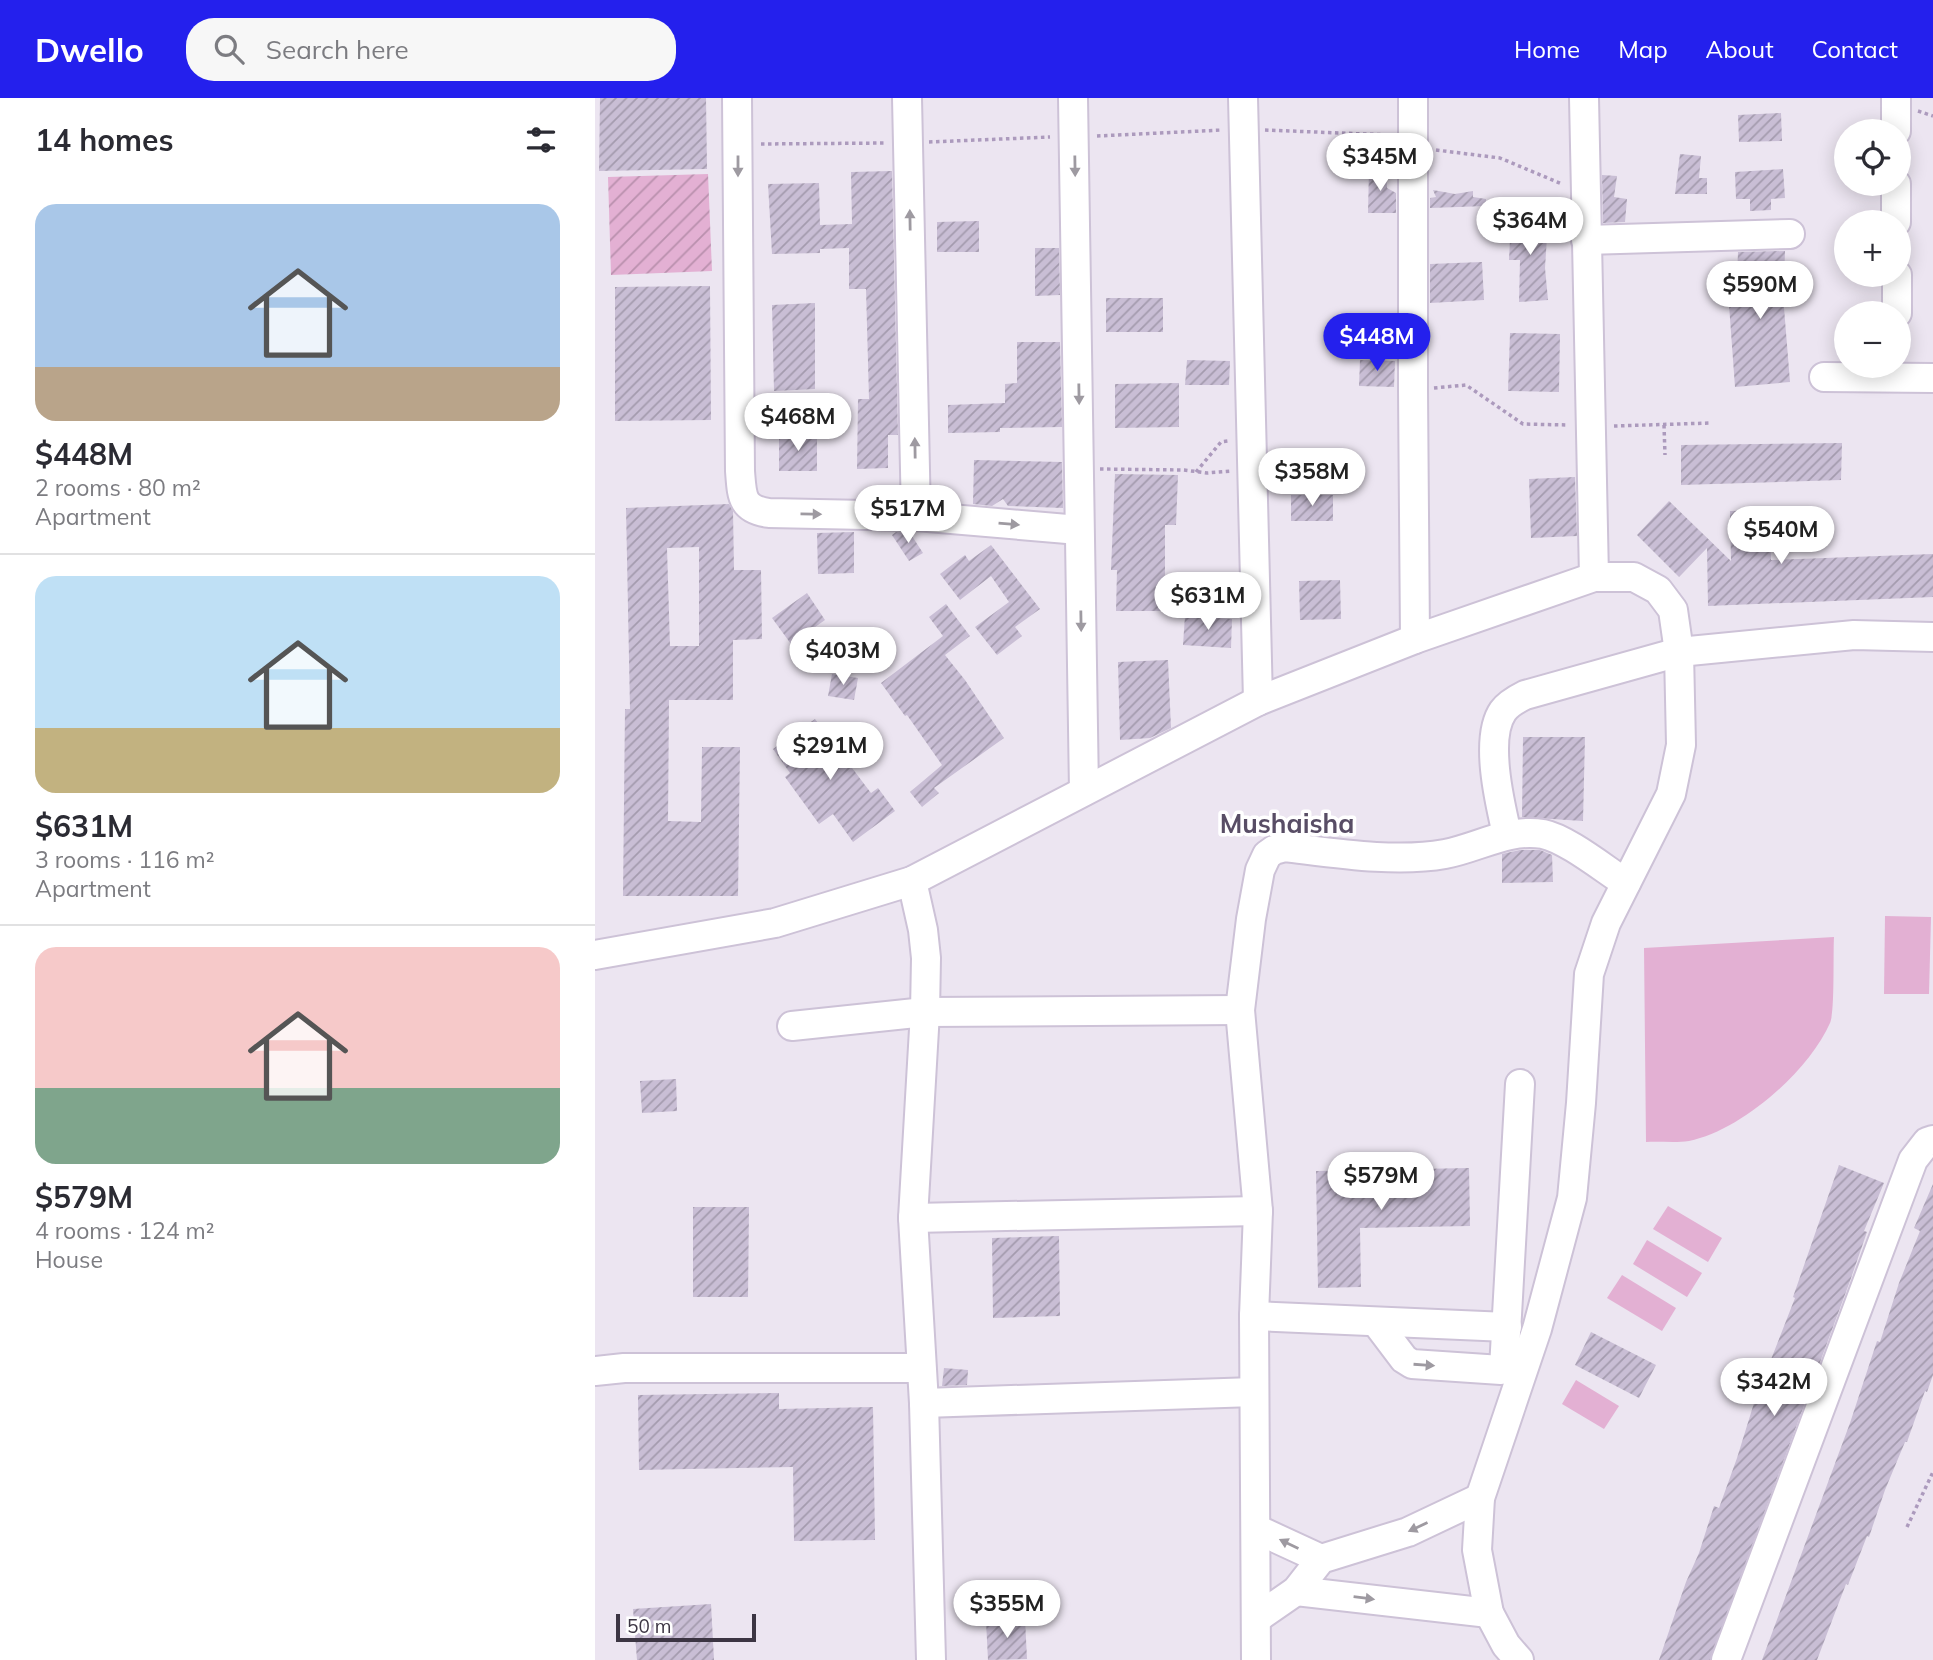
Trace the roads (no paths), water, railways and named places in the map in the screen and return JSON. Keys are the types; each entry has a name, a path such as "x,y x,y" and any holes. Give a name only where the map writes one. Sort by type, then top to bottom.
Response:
{"street":[{"path":"737,98 740,471 741,493 745,503 755,511 769,513 916,516 1079,530"},
{"path":"907,98 916,516"},
{"path":"1073,98 1084,791"},
{"path":"1243,98 1258,701"},
{"path":"1413,98 1415,639"},
{"path":"1584,98 1594,578"},
{"path":"1896,98 1896,119"},
{"path":"1586,240 1790,234"},
{"path":"1911,374 1933,378"},
{"path":"1824,377 1834,376"},
{"path":"595,956 775,923 912,881 1258,701 1415,639 1594,578 1634,577 1658,590 1673,610 1679,652 1681,746 1671,794 1606,923 1589,974 1572,1198 1537,1329 1480,1498 1477,1550 1489,1613 1506,1645 1520,1660"},
{"path":"1507,834 1499,797 1495,735 1504,710 1525,695 1679,652 1854,635 1933,637"},
{"path":"1256,1660 1254,1316 1258,1211 1240,1010 1251,919 1260,870 1267,855 1285,847 1360,855 1443,855 1478,846 1507,834 1542,834 1587,857 1626,883"},
{"path":"912,881 926,958 912,1218 924,1403 930,1660"},
{"path":"792,1026 925,1012 1240,1010"},
{"path":"1376,1322 1404,1359 1412,1364 1501,1370 1505,1364 1520,1084"},
{"path":"1726,1660 1913,1160 1927,1142 1933,1140"},
{"path":"912,1218 1258,1211"},
{"path":"1254,1316 1507,1327"},
{"path":"595,1370 920,1368"},
{"path":"924,1403 1254,1392"},
{"path":"1257,1618 1296,1591 1321,1559 1408,1532 1480,1498"},
{"path":"1256,1529 1321,1559"},
{"path":"1296,1591 1489,1613"}],"district":[{"name":"Mushaisha","path":"1287,824"}]}
